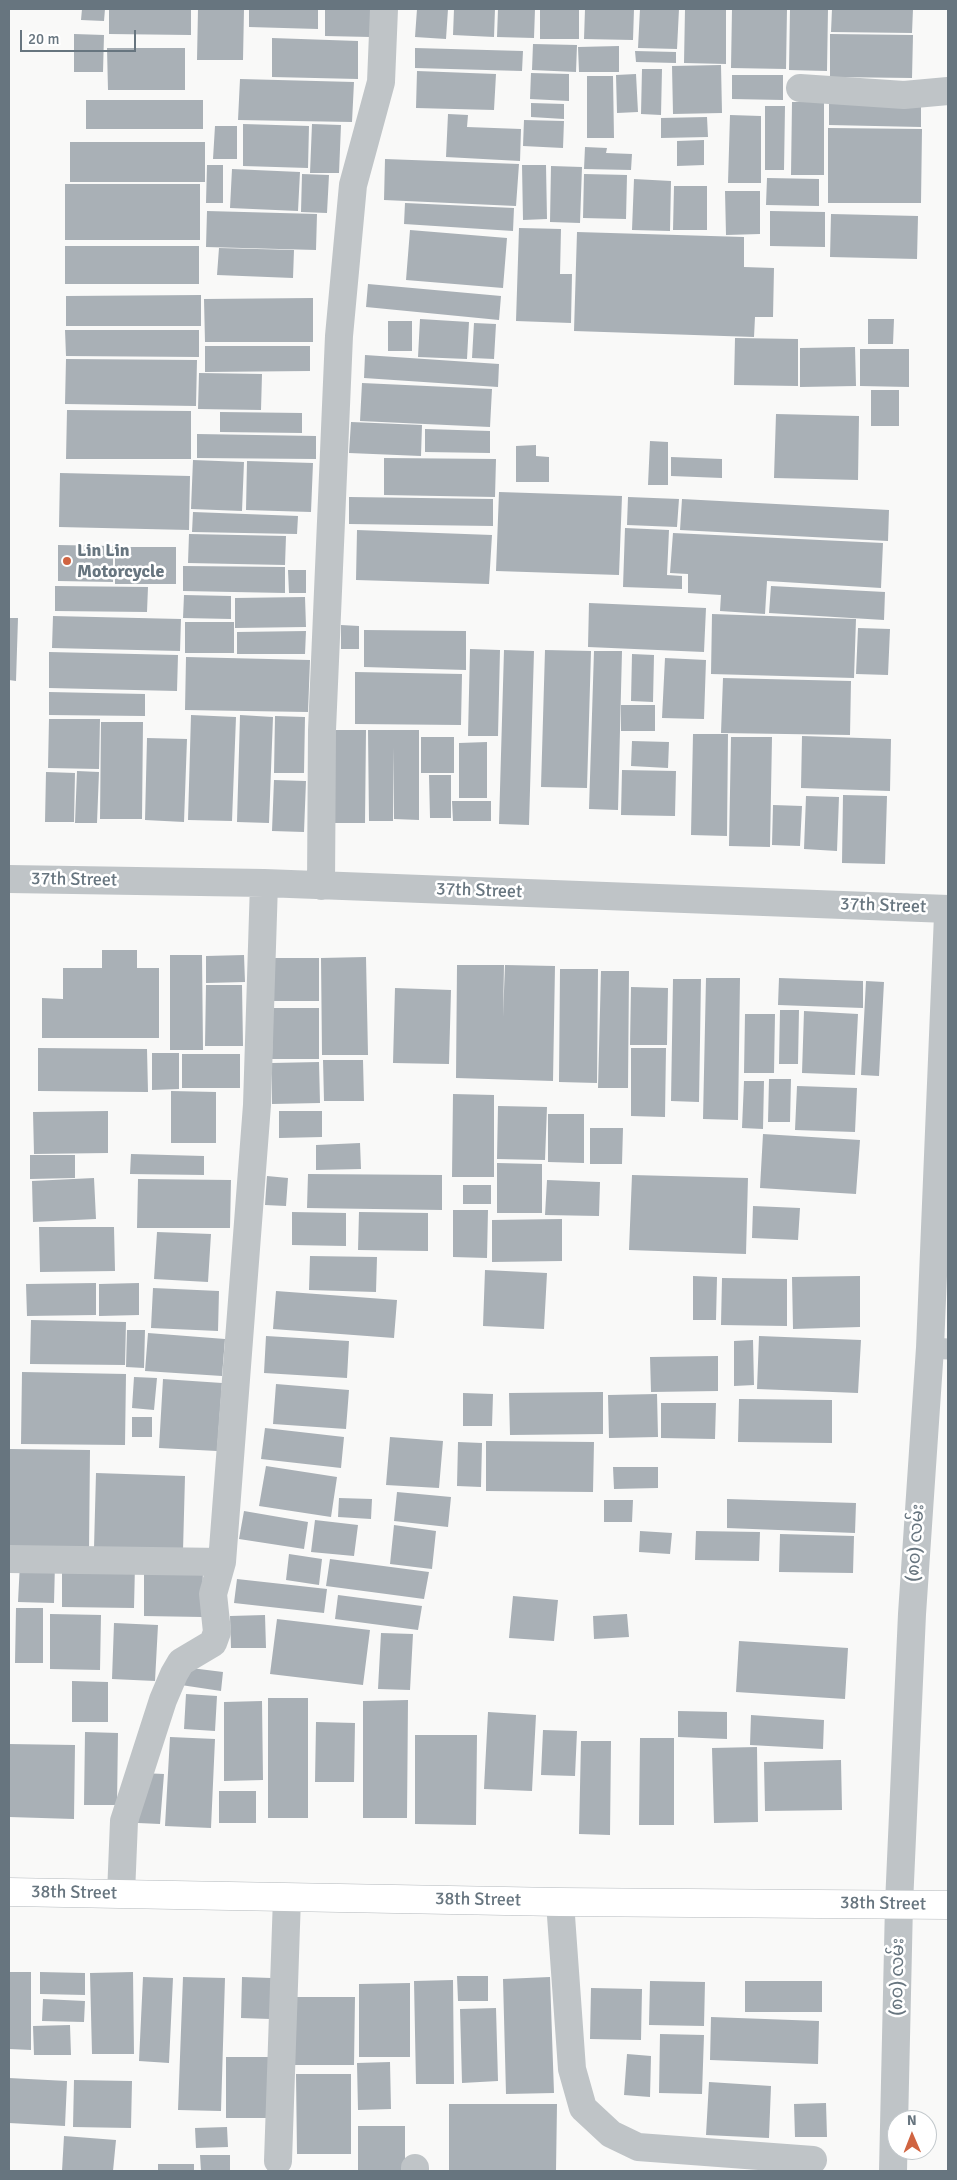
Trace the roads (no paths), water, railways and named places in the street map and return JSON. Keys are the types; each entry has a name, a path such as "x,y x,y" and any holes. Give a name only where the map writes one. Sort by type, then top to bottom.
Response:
{"main road":[{"name":"38th Street","path":"9,1892 560,1902 948,1905"}],"street":[{"path":"321,886 322,730 339,336 353,186 381,82 384,9"},
{"path":"800,88 904,96 948,91"},
{"name":"37th Street","path":"9,879 264,883 948,909"},
{"path":"121,1894 124,1821 163,1700 174,1674 182,1662 213,1643 217,1632 213,1594 222,1562 257,1105 264,883"},
{"name":"(၈၀) လမ်း","path":"893,2171 899,1904 912,1614 939,1349 948,915"},
{"path":"9,1559 222,1562"},
{"path":"278,2161 287,1897"},
{"path":"560,1902 572,2069 583,2108 611,2134 638,2147 813,2160"}],"place":[{"name":"Lin Lin Motorcycle","path":"67,561"}]}
